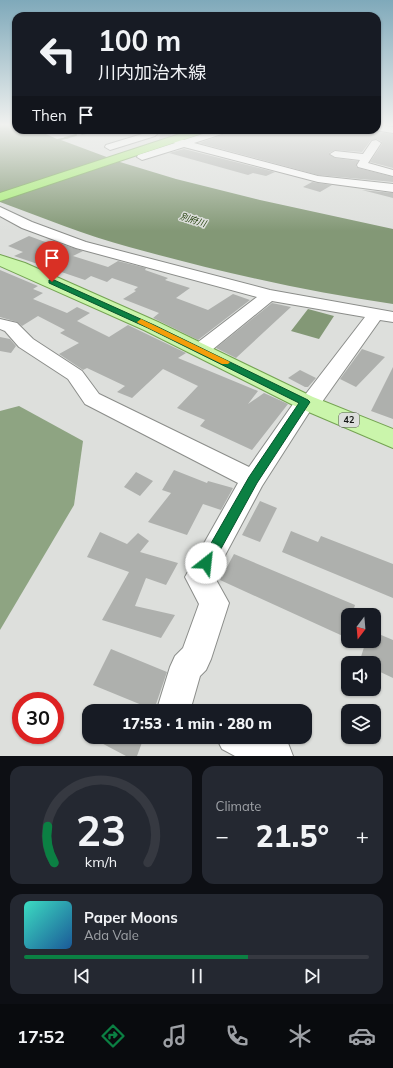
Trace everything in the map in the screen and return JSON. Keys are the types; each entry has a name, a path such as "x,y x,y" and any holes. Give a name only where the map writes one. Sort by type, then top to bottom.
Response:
{"highway":[{"path":"0,191 107,160"},
{"path":"0,196 110,160"}],"main road":[{"name":"42","path":"0,260 19,267 144,323 308,403 393,438"}],"street":[{"path":"250,160 318,179 393,188"},
{"path":"365,160 362,165 393,173"},
{"path":"0,211 27,225 81,245 269,295 384,316"},
{"path":"200,350 269,295"},
{"path":"175,704 186,667 194,659 214,604 199,577 253,480 308,403 384,316"},
{"path":"0,324 11,326 26,343 75,375 92,399 253,480"},
{"path":"249,744 275,756"}],"shaded area":[{"path":"19,406 83,441 74,505 0,630 0,411"}],"water":[{"name":"別府川","path":"0,160 115,160 176,179 260,200 393,229 393,304 293,287 162,256 96,237 0,202"},
{"path":"308,309 334,316 319,339 291,331"}],"building":[{"path":"195,160 229,160 275,172 266,176 253,173 248,175"},
{"path":"263,160 358,161 356,166 358,168 393,177 393,182 318,175"},
{"path":"371,160 393,160 393,168 370,162"},
{"path":"312,182 332,185 320,192 303,187"},
{"path":"362,190 393,193 393,198"},
{"path":"29,236 48,243 52,241 83,251 73,256 108,267 118,261 146,268 145,270 168,278 165,280 190,288 176,298 208,310 233,294 250,300 198,340 153,318 159,313 123,299 136,291 134,290 138,287 112,278 107,282 91,276 85,280 14,256 23,252 8,246"},
{"path":"0,270 38,286 33,289 43,293 33,299 67,313 77,307 90,313 77,321 109,337 128,325 186,353 178,358 258,391 248,404 264,393 288,404 252,450 200,426 205,420 177,408 198,386 163,369 132,398 117,392 125,386 87,368 83,370 59,354 79,343 60,333 65,330 38,316 22,326 17,322 0,317"},
{"path":"272,303 291,307 236,358 216,348"},
{"path":"0,337 10,339 16,346 11,353 0,351"},
{"path":"362,349 385,357 356,387 340,379"},
{"path":"393,367 393,419 371,411"},
{"path":"300,370 316,378 308,387 305,387 288,378"},
{"path":"174,470 207,483 208,481 233,488 221,510 203,504 187,535 148,522 171,493 162,490"},
{"path":"136,472 153,481 140,496 124,487"},
{"path":"260,501 277,508 260,542 242,535"},
{"path":"291,531 318,542 321,536 393,564 393,598 282,552"},
{"path":"100,532 127,544 138,533 149,541 140,552 178,563 166,585 146,578 135,606 175,615 161,638 102,620 129,572 87,557"},
{"path":"234,554 355,605 354,608 341,608 341,635 220,580"},
{"path":"381,635 393,640 393,678 381,672 381,656 361,656 364,648 381,648"},
{"path":"111,649 167,672 156,704 139,704 93,685"},
{"path":"103,744 141,744 137,756 126,756"}],"slow traffic":[{"path":"141,322 225,362"}],"route":[{"path":"52,282 151,326 305,402 253,480 206,563"}]}
